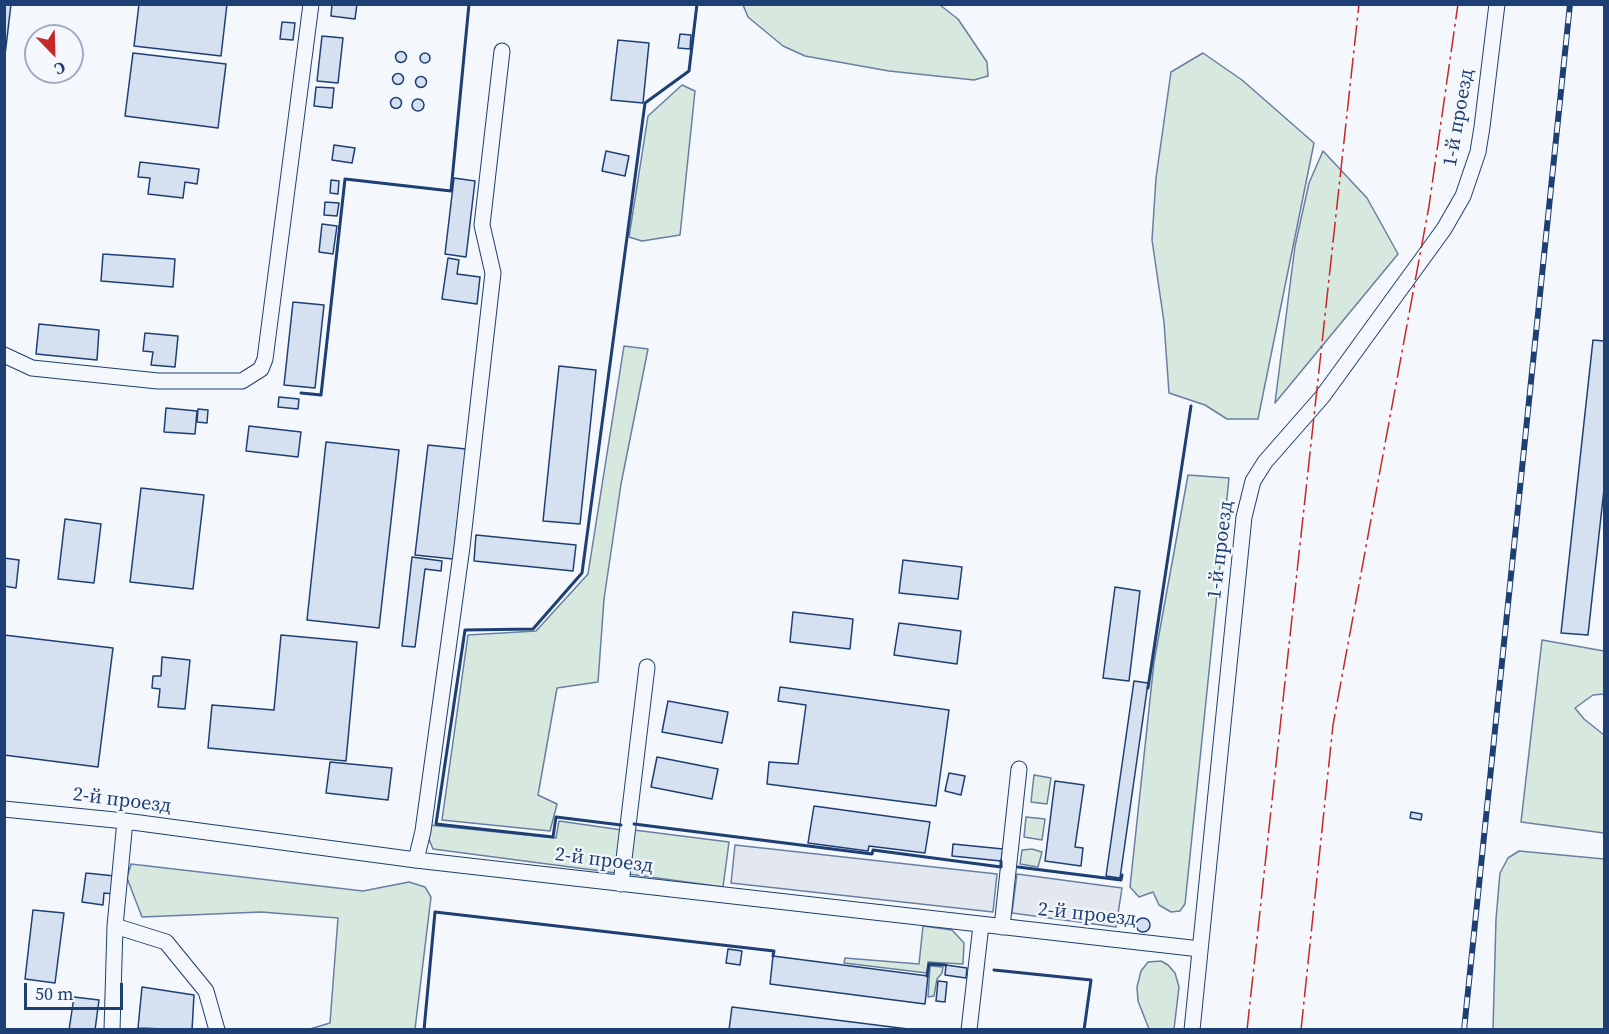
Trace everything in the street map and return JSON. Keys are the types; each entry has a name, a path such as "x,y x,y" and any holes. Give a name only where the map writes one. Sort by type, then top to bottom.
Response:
{"street":[{"path":"4,355 32,368 158,381 242,381 261,369 265,358 311,4"},
{"name":"1-й проезд","path":"1192,1029 1244,517 1253,481 1264,462 1322,396 1444,229 1463,196 1478,152 1497,4"},
{"path":"416,860 423,831 462,547 492,284 493,273 482,225 502,51"},
{"path":"621,884 647,667"},
{"path":"1002,927 1019,769"},
{"name":"2-й проезд","path":"4,809 125,821 416,860 621,884 1200,949"},
{"path":"112,1029 115,926 125,821"},
{"path":"969,1029 981,925"},
{"path":"115,926 166,942 206,991 217,1029"}],"shaded area":[{"path":"743,5 940,5 958,19 987,62 988,76 974,80 889,71 805,56 783,46 748,17"},
{"path":"1203,53 1242,80 1314,143 1258,419 1227,419 1205,405 1169,393 1164,322 1152,240 1156,178 1171,72"},
{"path":"682,85 695,91 680,235 642,241 629,237 648,116"},
{"path":"1323,151 1367,198 1398,254 1275,403 1295,246 1309,183"},
{"path":"624,346 648,349 621,484 604,599 598,682 557,688 538,795 557,804 550,831 442,820 468,635 536,631 588,574"},
{"path":"1188,475 1229,478 1185,904 1180,911 1171,912 1159,905 1153,892 1139,897 1130,887 1154,662"},
{"path":"1542,640 1604,651 1604,694 1593,695 1575,708 1584,719 1604,735 1604,833 1521,822"},
{"path":"1034,775 1051,778 1047,804 1031,802"},
{"path":"1026,817 1045,819 1042,840 1024,837"},
{"path":"559,821 622,830 616,873 433,849 428,837 429,825 556,838"},
{"path":"634,830 729,842 723,887 628,874"},
{"path":"735,845 997,874 993,912 731,883"},
{"path":"1032,849 1042,852 1038,867 1020,864 1022,850"},
{"path":"1519,851 1604,859 1604,1029 1493,1029 1496,919 1500,873 1508,858"},
{"path":"131,864 363,891 409,882 425,887 431,897 415,1029 310,1029 330,1023 338,918 261,912 142,917 127,878"},
{"path":"1017,874 1122,888 1116,927 1012,913"},
{"path":"923,926 952,930 964,943 963,964 928,962 927,973 844,963 845,958 919,964"},
{"path":"1161,961 1175,973 1179,987 1174,1029 1149,1029 1138,1001 1137,987 1141,971 1148,962"},
{"path":"930,966 943,967 937,979 934,996 928,997"}],"building":[{"path":"4,4 11,4 4,64"},
{"path":"139,4 227,4 221,56 134,46"},
{"path":"332,4 357,4 355,19 331,16"},
{"path":"282,22 295,23 293,40 280,39"},
{"path":"680,34 691,35 690,49 678,48"},
{"path":"322,36 343,38 338,83 317,81"},
{"path":"618,40 649,43 643,103 611,100"},
{"path":"401,52 405,53 405,61 401,62 397,61 396,57 397,53"},
{"path":"133,53 226,64 218,128 125,116"},
{"path":"425,53 429,54 429,62 425,63 421,62 420,58 421,54"},
{"path":"398,74 402,75 402,83 398,84 394,83 393,79 394,75"},
{"path":"421,76 427,82 421,88 415,82"},
{"path":"316,87 334,88 332,108 314,106"},
{"path":"396,97 402,103 396,109 390,103"},
{"path":"420,99 424,105 420,111 416,111 412,103"},
{"path":"334,145 355,148 352,163 332,160"},
{"path":"606,151 629,156 625,176 602,171"},
{"path":"140,162 199,169 197,184 185,182 183,198 148,194 150,178 138,177"},
{"path":"454,178 475,181 466,257 445,254"},
{"path":"331,180 339,181 338,194 330,193"},
{"path":"325,202 339,203 337,216 324,215"},
{"path":"322,224 337,226 333,254 319,252"},
{"path":"103,254 175,259 173,287 101,281"},
{"path":"448,258 459,260 457,274 480,277 477,304 442,299"},
{"path":"293,302 324,305 315,388 284,385"},
{"path":"39,324 99,330 97,360 36,354"},
{"path":"145,333 178,336 175,367 151,365 153,352 143,351"},
{"path":"1593,340 1604,341 1604,489 1588,635 1561,633"},
{"path":"559,366 596,370 580,524 543,521"},
{"path":"279,397 299,399 298,409 278,407"},
{"path":"166,408 197,411 195,434 164,432"},
{"path":"198,409 208,410 207,423 197,422"},
{"path":"249,426 301,432 298,457 246,451"},
{"path":"326,442 399,450 379,628 307,620"},
{"path":"428,445 466,449 453,559 415,555"},
{"path":"141,488 204,495 193,589 130,582"},
{"path":"65,519 101,524 94,583 58,579"},
{"path":"476,535 576,545 573,571 474,561"},
{"path":"412,557 442,561 441,571 425,569 415,647 402,646"},
{"path":"4,558 19,560 16,588 4,586"},
{"path":"903,560 962,567 958,599 899,593"},
{"path":"1115,587 1140,591 1129,681 1103,678"},
{"path":"793,612 853,619 850,649 790,642"},
{"path":"899,623 961,631 957,664 894,655"},
{"path":"4,635 113,648 98,767 4,755"},
{"path":"281,635 357,642 346,761 208,748 212,705 274,710"},
{"path":"162,657 190,660 185,709 158,707 160,689 152,688 153,676 161,676"},
{"path":"1134,681 1148,683 1120,878 1106,876"},
{"path":"780,687 949,710 936,806 767,784 769,762 798,764 806,705 778,701"},
{"path":"668,701 728,712 722,743 662,732"},
{"path":"657,757 718,769 712,799 651,787"},
{"path":"330,762 392,768 388,800 326,793"},
{"path":"949,773 965,776 961,795 945,791"},
{"path":"1055,781 1084,785 1075,847 1083,848 1081,866 1045,861"},
{"path":"814,806 930,822 925,853 869,846 868,851 808,843"},
{"path":"1411,812 1422,814 1421,820 1410,818"},
{"path":"953,844 1003,849 1001,861 952,856"},
{"path":"86,873 115,876 113,894 104,893 103,905 82,902"},
{"path":"33,910 64,913 55,983 25,979"},
{"path":"1140,918 1146,918 1150,925 1146,932 1140,932 1136,928 1136,922"},
{"path":"728,949 742,951 740,965 726,963"},
{"path":"773,956 928,976 925,1004 770,984"},
{"path":"946,965 967,968 966,978 945,975"},
{"path":"938,981 947,982 945,1002 936,1001"},
{"path":"142,987 194,995 192,1030 138,1028"},
{"path":"74,997 99,1000 95,1030 69,1030"},
{"path":"732,1007 916,1030 729,1030"}],"railway":[{"path":"1464,1030 1570,4"}],"wall":[{"path":"301,393 321,395 345,179 451,191 469,4"},
{"path":"621,825 556,817 553,837 436,824 465,630 533,629 582,573 645,103 689,71 697,4"},
{"path":"1148,688 1191,406"},
{"path":"634,824 872,854 873,850 1001,867 1001,861"},
{"path":"1018,867 1121,880 1122,875"},
{"path":"424,1030 435,912 774,951 773,956"},
{"path":"927,976 929,964 946,965"},
{"path":"994,970 1091,980 1084,1030"}],"power":[{"path":"1247,1030 1359,4"},
{"path":"1301,1030 1333,725 1429,206 1458,4"}]}
